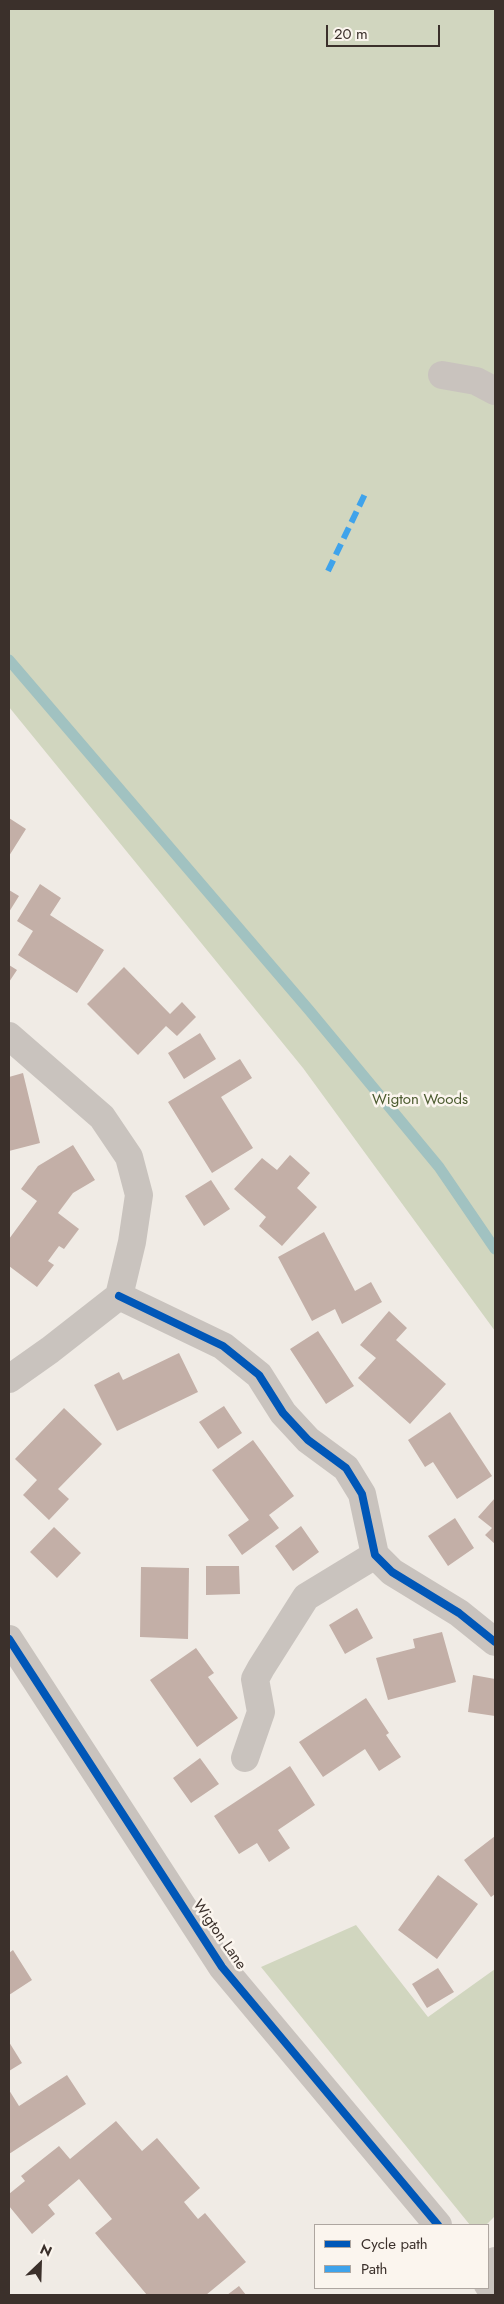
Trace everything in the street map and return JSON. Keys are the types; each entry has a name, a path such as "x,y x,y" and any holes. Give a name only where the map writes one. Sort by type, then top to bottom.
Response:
{"street":[{"path":"442,375 476,381 495,391"},
{"path":"9,1036 102,1117 129,1157 140,1195 132,1242 119,1296 50,1350 9,1379"},
{"path":"119,1296 223,1346 259,1376 283,1413 308,1440 346,1468 362,1494 375,1555 392,1572 459,1612 495,1642"},
{"path":"245,1758 261,1712 255,1679 260,1668 306,1597 375,1555"},
{"name":"Wigton Lane","path":"9,1638 222,1968 437,2224"}],"green space":[{"name":"Wigton Woods","path":"9,9 495,9 495,1331 303,1068 9,707"},
{"path":"356,1925 428,2017 495,1969 495,2216 487,2224 469,2224 261,1967"}],"building":[{"path":"9,818 26,829 9,856"},
{"path":"40,884 61,898 50,915 104,950 77,993 18,955 33,931 17,921"},
{"path":"9,890 19,896 9,912"},
{"path":"9,965 17,970 9,982"},
{"path":"124,967 170,1014 182,1002 196,1017 177,1036 166,1026 138,1055 87,1004"},
{"path":"200,1033 216,1059 184,1079 168,1053"},
{"path":"240,1059 252,1078 221,1097 253,1148 212,1173 168,1102"},
{"path":"23,1073 40,1143 9,1151 9,1077"},
{"path":"73,1145 95,1180 73,1193 58,1213 79,1229 64,1249 59,1246 48,1261 54,1265 37,1287 9,1266 9,1239 37,1201 21,1189 38,1166"},
{"path":"290,1155 310,1173 297,1188 317,1207 282,1246 259,1226 266,1217 234,1189 262,1158 277,1170"},
{"path":"211,1180 230,1209 204,1226 185,1196"},
{"path":"324,1232 355,1291 371,1282 382,1302 342,1324 335,1309 312,1321 278,1257"},
{"path":"389,1311 407,1328 396,1340 446,1384 410,1424 358,1378 376,1358 360,1345"},
{"path":"318,1331 354,1386 326,1404 290,1349"},
{"path":"179,1353 198,1392 117,1431 94,1385 119,1372 123,1380"},
{"path":"224,1406 242,1433 218,1449 199,1422"},
{"path":"64,1408 102,1444 58,1489 69,1499 49,1520 23,1495 37,1480 15,1459"},
{"path":"450,1412 492,1476 457,1499 433,1462 425,1467 408,1440"},
{"path":"253,1440 294,1496 269,1515 279,1528 242,1555 228,1535 249,1520 212,1470"},
{"path":"495,1498 495,1544 485,1535 492,1528 478,1517"},
{"path":"455,1518 474,1548 448,1566 428,1536"},
{"path":"301,1526 319,1552 293,1571 275,1546"},
{"path":"54,1527 81,1553 57,1578 30,1552"},
{"path":"206,1566 239,1566 240,1594 206,1595"},
{"path":"141,1567 189,1568 188,1639 140,1637"},
{"path":"357,1608 373,1638 345,1654 329,1625"},
{"path":"442,1632 456,1682 388,1700 376,1658 415,1648 413,1639"},
{"path":"196,1648 214,1673 208,1677 238,1718 197,1747 150,1680"},
{"path":"473,1675 495,1679 495,1716 468,1712"},
{"path":"366,1698 389,1733 386,1735 401,1757 379,1771 365,1749 323,1777 299,1742"},
{"path":"200,1758 219,1784 191,1803 173,1778"},
{"path":"290,1766 315,1805 278,1830 290,1848 269,1862 257,1843 239,1854 214,1816"},
{"path":"495,1836 495,1894 491,1897 464,1860"},
{"path":"438,1875 478,1904 437,1959 398,1930"},
{"path":"13,1950 32,1980 9,1995 9,1953"},
{"path":"438,1968 454,1992 427,2008 412,1984"},
{"path":"9,2042 22,2063 9,2071"},
{"path":"67,2075 86,2104 9,2154 9,2090 19,2106"},
{"path":"116,2121 142,2151 157,2138 200,2188 184,2202 198,2219 205,2213 246,2262 206,2295 147,2295 95,2233 112,2219 79,2179 48,2205 55,2214 32,2234 9,2206 9,2194 25,2181 21,2176 59,2146 70,2159"},
{"path":"239,2286 246,2295 227,2295"}],"waterway":[{"path":"9,660 309,1010 439,1167 495,1249"}],"marked path":[{"path":"328,571 365,494"}],"cycle path":[{"path":"119,1296 223,1346 259,1375 283,1413 308,1440 346,1468 362,1494 375,1555 392,1572 459,1613 495,1642"},
{"path":"9,1639 222,1967 437,2224"}]}
